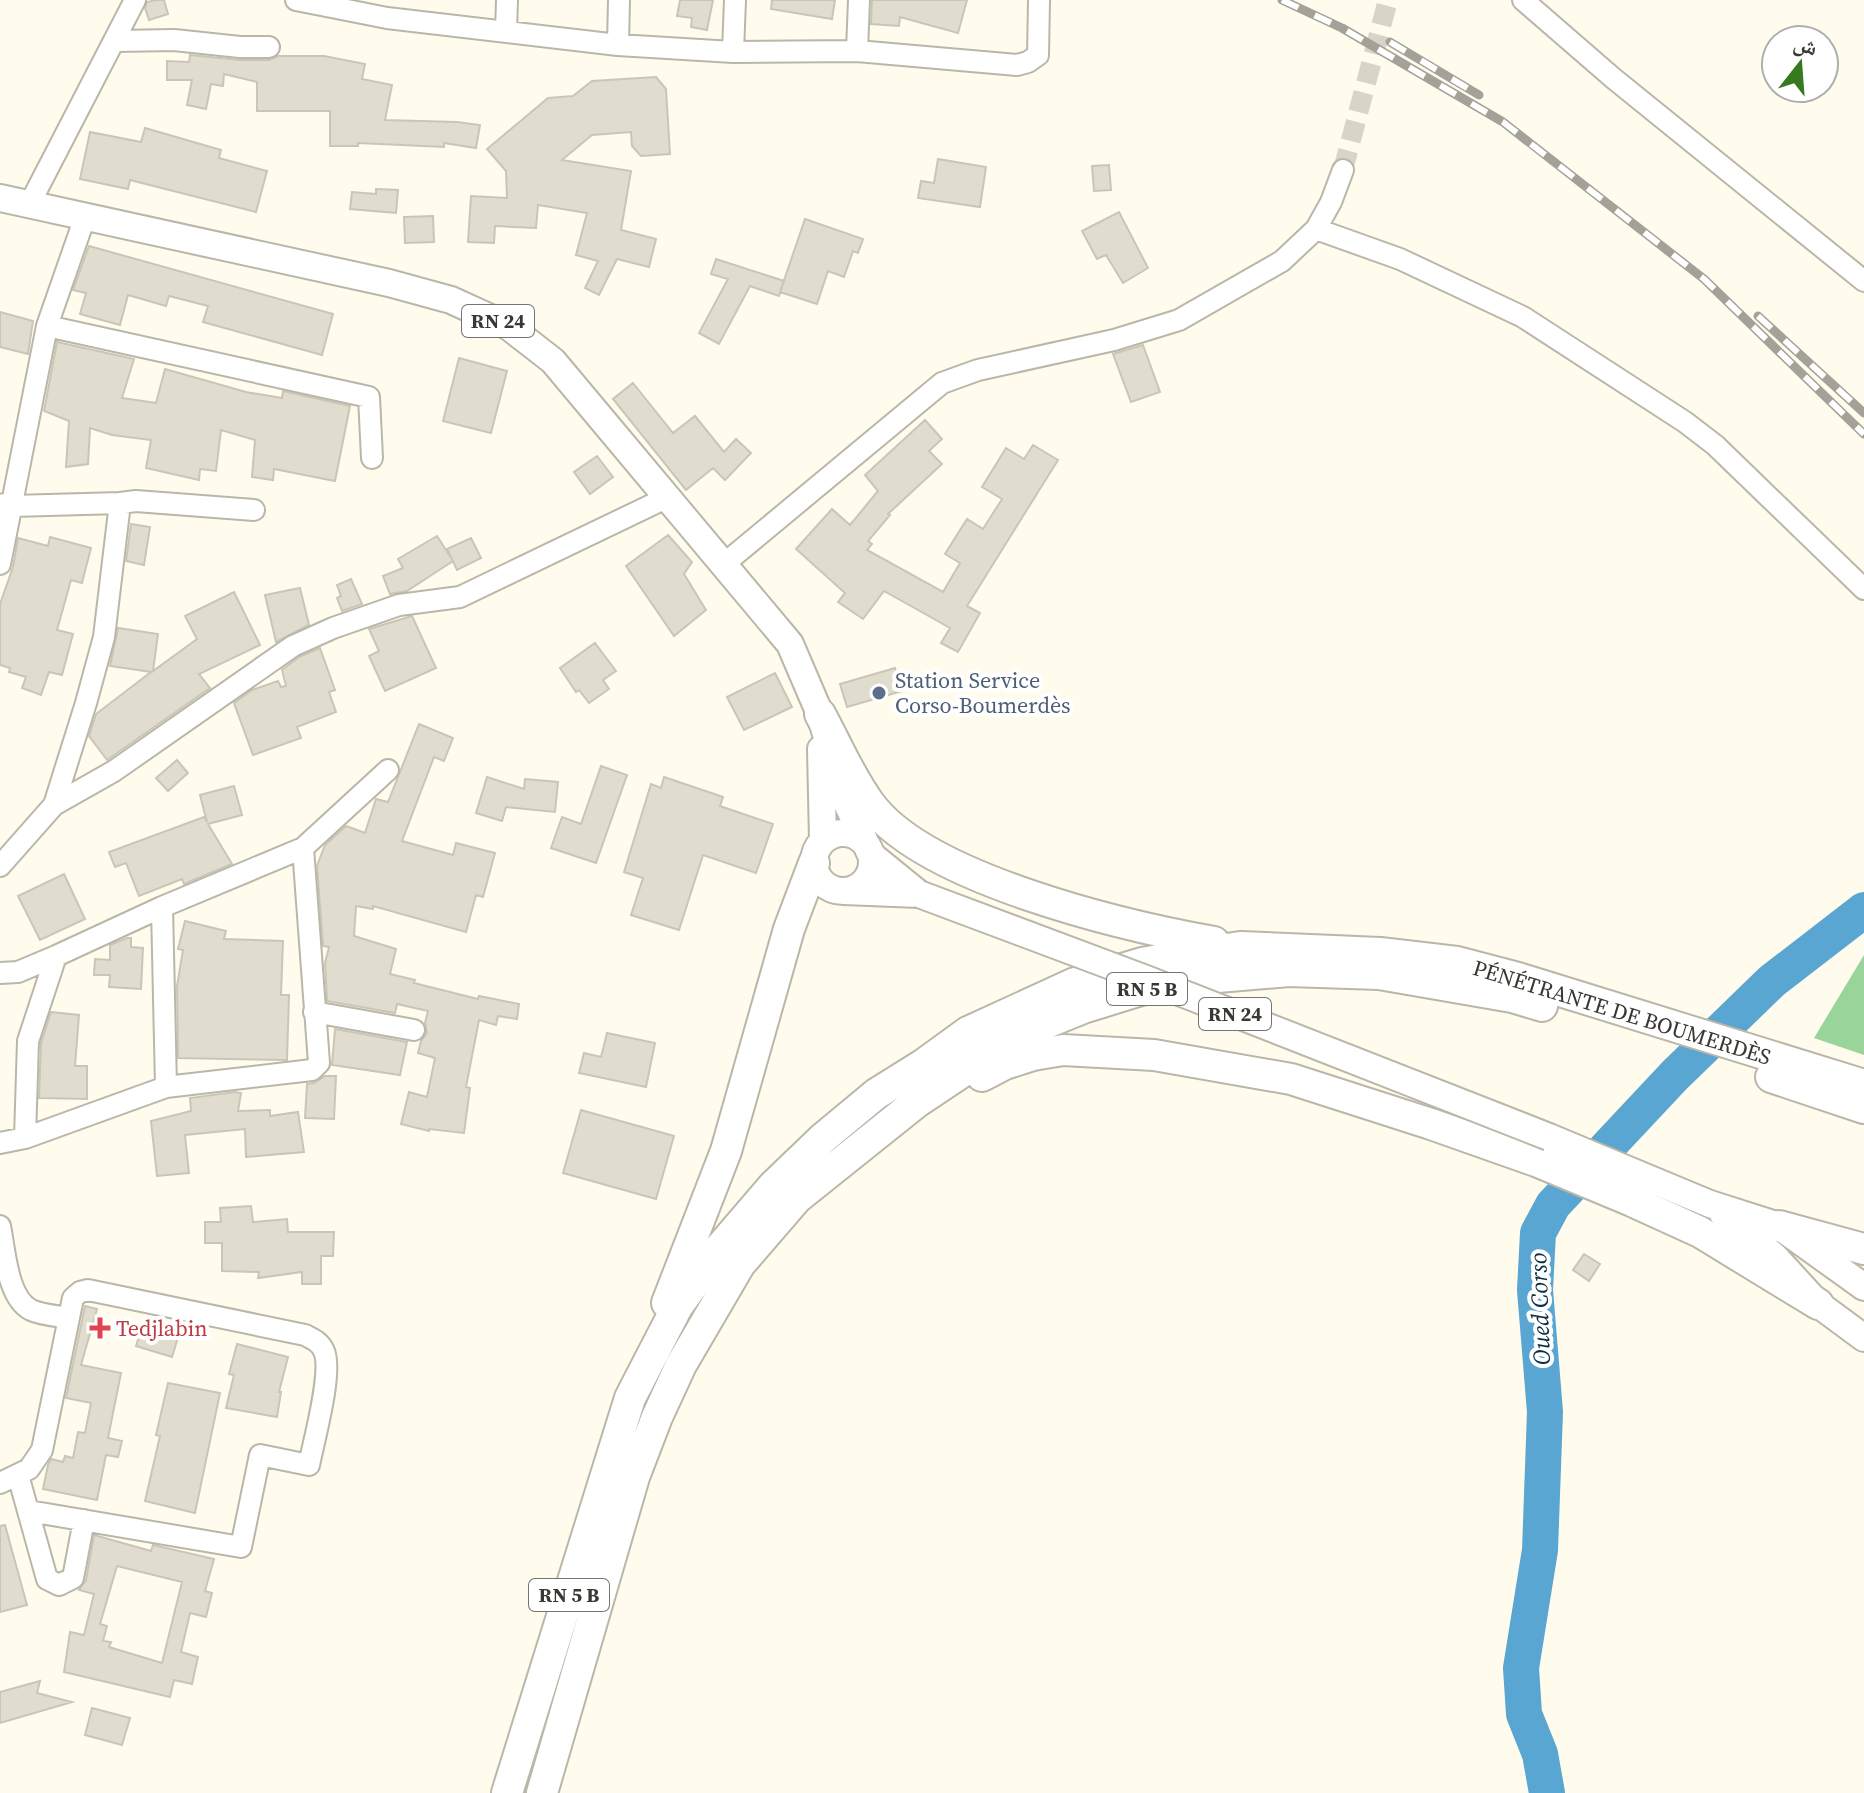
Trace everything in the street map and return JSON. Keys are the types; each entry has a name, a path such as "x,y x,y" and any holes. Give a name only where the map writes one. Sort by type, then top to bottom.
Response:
{"highway":[{"path":"820,714 870,805 897,832 953,865 1007,887 1108,919 1240,947"},
{"path":"630,1398 726,1151 789,929 819,852"},
{"name":"PÉNÉTRANTE DE BOUMERDÈS","path":"507,1793 630,1398 677,1307 719,1249 773,1186 823,1138 876,1094 968,1032 1075,983 1142,963 1240,947 1380,953 1457,962 1518,978 1858,1102"},
{"name":"PÉNÉTRANTE DE BOUMERDÈS","path":"542,1793 634,1477 657,1417 697,1337 740,1264 797,1198 917,1102 1019,1034 1083,1008 1141,990 1194,979 1289,971 1379,974 1512,997 1858,1102"},
{"path":"797,1198 969,1083 1005,1064 1063,1050 1154,1055 1291,1079 1536,1161 1700,1232 1818,1304"},
{"name":"RN 24","path":"1779,1226 1864,1249"}],"main road":[{"name":"RN 24","path":"0,198 389,283 451,300 508,326 553,361 790,644 820,714"},
{"path":"820,714 819,852 822,881 840,890 919,894"},
{"path":"820,714 846,801 871,855 871,870 867,879 859,886 840,890"},
{"path":"819,852 836,834 846,833 860,838 871,855 919,894"},
{"name":"RN 24","path":"919,894 1204,1002 1710,1204 1779,1226 1864,1287"},
{"path":"1710,1204 1775,1257 1818,1304 1864,1338"}],"street":[{"path":"29,205 135,0"},
{"path":"296,0 387,9 506,32 618,45 733,52 857,51 1017,65 1038,55 1039,0"},
{"path":"506,32 507,0"},
{"path":"618,45 619,0"},
{"path":"733,52 735,0"},
{"path":"857,51 859,0"},
{"path":"1523,0 1613,78 1864,281"},
{"path":"116,41 174,40 269,47"},
{"path":"724,564 942,383 978,370 1114,340 1179,320 1282,261 1316,229 1331,202 1343,170"},
{"path":"0,564 7,504 47,326 85,217"},
{"path":"1316,229 1411,264 1523,317 1673,414 1715,445 1864,589"},
{"path":"47,326 369,397 372,458"},
{"path":"0,866 54,805 114,771 293,646 399,605 460,597 668,497"},
{"path":"7,504 136,501 254,510"},
{"path":"54,805 104,637 120,503"},
{"path":"0,973 18,972 303,848 388,770"},
{"path":"0,1143 25,1138 166,1087 312,1070 319,1063 303,848"},
{"path":"162,907 166,1087"},
{"path":"25,1138 28,1041 56,956"},
{"path":"314,1012 414,1030"},
{"path":"0,1226 14,1292 22,1304 34,1312 69,1318"},
{"path":"29,1511 84,1520 241,1547 260,1455 309,1465 328,1368 324,1351 317,1341 305,1335 88,1290 80,1292 73,1298 42,1450 29,1469 9,1479 29,1511 47,1579 59,1585 73,1578 84,1520"}],"green space":[{"path":"1864,955 1864,1055 1814,1038"}],"building":[{"path":"164,0 168,14 149,20 145,8 147,2"},
{"path":"680,0 713,0 707,30 691,27 692,18 677,16"},
{"path":"772,0 835,0 832,19 771,9"},
{"path":"872,0 967,0 958,33 900,17 899,26 871,24"},
{"path":"190,55 240,60 324,56 365,64 362,79 392,85 385,120 480,125 476,148 444,143 444,147 358,143 358,146 330,146 330,111 257,111 257,82 224,74 223,86 211,84 206,109 187,105 192,80 167,80 167,61 189,62"},
{"path":"656,77 666,89 670,154 641,156 632,146 631,132 592,135 562,160 631,171 621,230 656,239 649,267 617,259 599,295 585,288 598,261 576,255 587,213 538,205 536,228 495,226 494,243 468,242 471,196 507,198 506,171 487,149 548,98 573,96 592,81"},
{"path":"145,128 221,150 219,158 267,171 256,212 130,180 128,189 80,179 90,132 141,142"},
{"path":"938,159 986,167 980,207 918,198 921,181 934,183"},
{"path":"1109,165 1111,190 1094,191 1092,166"},
{"path":"376,189 398,190 396,213 350,209 352,192 376,194"},
{"path":"1119,212 1148,268 1123,283 1106,255 1097,259 1082,231"},
{"path":"433,216 434,242 405,243 404,217"},
{"path":"805,219 863,239 858,253 853,251 844,277 828,271 817,304 780,292"},
{"path":"89,246 333,314 322,355 203,322 208,306 169,296 166,306 128,295 120,325 80,314 86,293 73,290"},
{"path":"716,259 784,281 779,296 750,286 719,344 699,333 728,279 711,274"},
{"path":"0,312 33,321 28,354 0,347"},
{"path":"57,342 134,359 122,398 156,403 165,369 246,392 282,398 283,391 350,406 335,481 274,469 273,480 252,477 255,440 221,430 216,471 200,469 199,480 146,468 151,440 112,435 90,428 88,464 66,467 69,421 44,411"},
{"path":"1143,345 1160,392 1131,402 1113,354"},
{"path":"459,358 507,371 491,433 443,421"},
{"path":"633,383 673,433 695,416 724,452 736,439 751,453 725,480 713,468 686,490 613,399"},
{"path":"925,420 942,439 929,451 942,464 888,514 868,541 872,544 867,550 943,592 960,563 945,554 967,519 983,529 1002,499 982,487 1006,448 1024,459 1033,445 1058,460 967,606 980,613 958,652 941,643 950,628 884,591 863,619 838,602 845,593 796,549 832,509 850,525 878,491 865,475"},
{"path":"597,456 613,477 590,494 574,472"},
{"path":"131,524 150,527 144,565 126,561"},
{"path":"668,535 692,562 684,574 706,610 674,636 626,566"},
{"path":"437,536 453,561 407,591 390,594 383,576 403,568 398,559"},
{"path":"50,537 91,548 82,583 71,580 57,630 73,634 62,675 49,672 41,695 22,688 26,677 9,672 10,668 0,665 0,604 13,567 18,538 48,546"},
{"path":"471,538 481,558 457,570 447,549"},
{"path":"351,579 362,604 342,611 337,598 341,596 337,585"},
{"path":"300,588 309,625 276,642 265,595"},
{"path":"234,592 260,645 199,674 210,688 107,760 89,736 96,714 151,672 110,666 118,628 158,634 153,671 197,639 185,616"},
{"path":"412,616 436,668 385,691 369,656 379,651 369,629"},
{"path":"595,643 616,671 603,680 609,689 589,703 579,690 576,692 560,668"},
{"path":"320,648 335,690 329,692 336,712 297,727 301,738 253,755 234,703 252,690 278,681 281,687 286,686 282,670 299,657"},
{"path":"895,668 902,691 847,707 840,684"},
{"path":"775,673 792,707 744,730 727,697"},
{"path":"419,724 453,738 444,761 434,757 402,841 453,855 456,843 495,853 483,897 476,895 466,932 373,906 373,909 356,906 354,936 396,949 390,974 478,999 479,996 519,1004 517,1019 498,1016 496,1025 479,1020 466,1087 470,1088 464,1133 429,1131 401,1124 409,1092 427,1097 435,1058 418,1053 427,1033 425,1023 428,1011 397,1004 395,1013 327,1001 325,963 329,947 323,946 317,866 325,845 346,826 365,833 376,799 388,802"},
{"path":"177,760 188,773 168,791 156,778"},
{"path":"601,766 627,775 596,863 551,848 562,817 581,824"},
{"path":"487,777 524,789 525,779 558,782 555,812 506,807 502,821 476,813"},
{"path":"664,777 723,797 720,806 773,824 756,873 703,855 679,930 631,915 643,878 624,872 651,784 661,788"},
{"path":"234,786 242,815 208,824 232,864 184,884 182,879 139,896 126,863 115,867 109,852 204,817 207,822 200,795"},
{"path":"64,874 85,919 40,940 18,896"},
{"path":"185,921 226,931 224,939 283,941 281,995 289,995 287,1060 178,1058 177,986 183,950 178,949"},
{"path":"131,938 131,947 143,948 141,989 109,987 110,975 94,975 95,959 110,960 110,945"},
{"path":"51,1012 79,1015 75,1066 87,1066 87,1099 39,1098 41,1043"},
{"path":"335,1029 407,1042 400,1075 332,1065"},
{"path":"607,1033 655,1043 646,1087 579,1073 584,1053 601,1057"},
{"path":"325,1076 336,1076 334,1119 305,1118 307,1084"},
{"path":"241,1093 238,1111 270,1110 270,1116 298,1112 304,1152 246,1157 245,1129 185,1135 189,1173 157,1176 151,1121 191,1111 190,1098"},
{"path":"581,1110 674,1136 656,1199 563,1173"},
{"path":"251,1206 253,1222 287,1219 288,1232 334,1232 333,1256 321,1256 321,1284 302,1284 302,1272 258,1278 259,1272 222,1271 222,1243 205,1243 205,1222 221,1222 220,1208"},
{"path":"1584,1254 1600,1264 1589,1281 1573,1270"},
{"path":"85,1306 97,1309 81,1365 121,1373 108,1438 122,1441 118,1457 106,1455 97,1500 43,1489 51,1459 63,1462 65,1456 73,1458 78,1432 85,1433 91,1403 66,1398"},
{"path":"144,1320 180,1331 172,1357 136,1346"},
{"path":"237,1344 288,1357 279,1392 277,1417 226,1408 234,1375 229,1374"},
{"path":"168,1383 220,1393 195,1513 145,1501"},
{"path":"5,1525 27,1605 0,1612 0,1526"},
{"path":"94,1535 151,1551 153,1545 214,1559 205,1591 212,1593 206,1617 190,1613 181,1652 198,1657 192,1684 174,1680 170,1697 64,1672 70,1632 84,1635 94,1594 79,1590 86,1580","holes":["117,1566 182,1582 162,1663 109,1647 111,1642 103,1641 107,1626 100,1624"]},
{"path":"40,1681 37,1693 72,1702 0,1723 0,1692"},
{"path":"92,1708 130,1718 122,1745 85,1735"}],"waterway":[{"name":"Oued Corso","path":"1547,1793 1540,1754 1524,1714 1521,1668 1540,1550 1545,1412 1535,1290 1538,1233 1553,1205 1675,1075 1772,981 1864,910"}],"tunnel":[{"path":"1343,170 1388,0"}],"railway":[{"path":"1282,0 1342,28 1503,122 1704,279 1864,434"},
{"path":"1390,42 1479,95"},
{"path":"1758,316 1864,413"}],"place":[{"name":"Station Service Corso-Boumerdès","path":"879,693"},
{"name":"Tedjlabin","path":"100,1328"}]}
